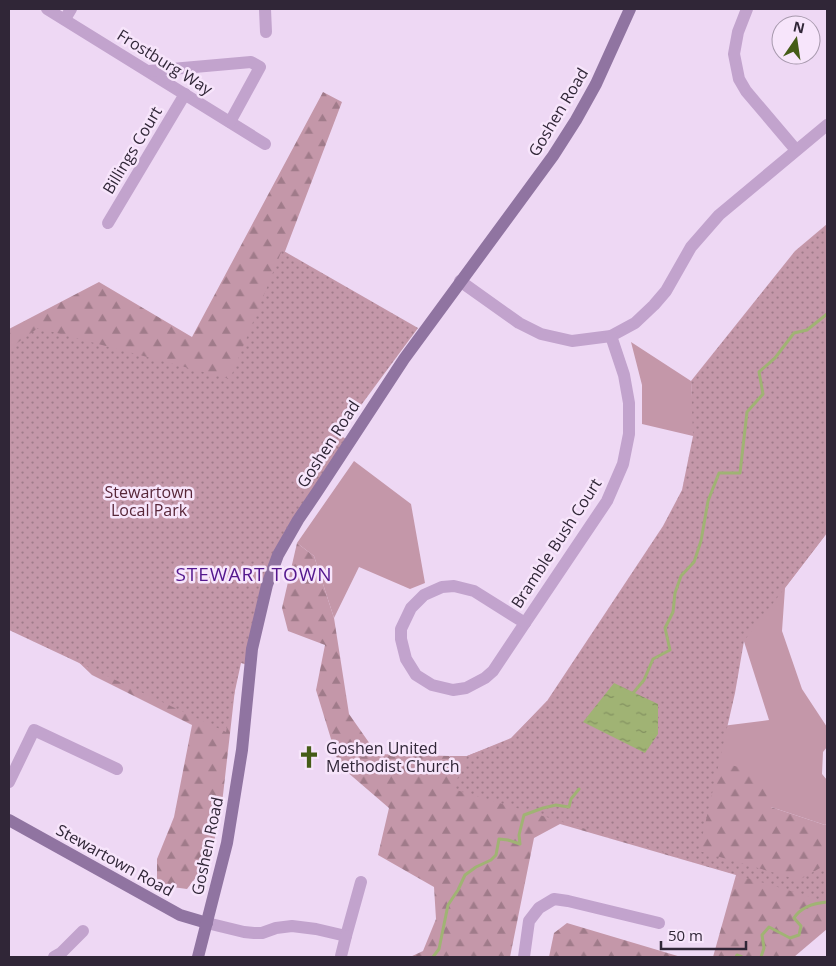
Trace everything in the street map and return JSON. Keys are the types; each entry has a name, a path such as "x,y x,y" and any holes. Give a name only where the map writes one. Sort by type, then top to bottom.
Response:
{"street":[{"name":"Frostburg Way","path":"47,9 68,14 149,71 265,144"},
{"path":"265,9 266,32"},
{"name":"Goshen Road","path":"198,957 230,825 242,750 252,649 264,594 278,555 298,520 404,358 553,156 596,84 630,9"},
{"path":"747,9 738,32 734,54 739,79 746,91 796,150"},
{"path":"149,71 251,62 260,67 230,122"},
{"name":"Billings Court","path":"108,223 185,94"},
{"path":"460,281 519,323 541,334 572,340 612,336 635,323 654,305 666,291 691,247 719,215 827,125"},
{"name":"Bramble Bush Court","path":"525,623 474,591 454,586 442,587 424,595 411,608 401,629 401,639 406,660 416,675 432,686 453,690 466,688 485,678 493,671 607,501 623,464 629,434 629,403 624,375 612,336"},
{"path":"9,782 34,730 117,769"},
{"name":"Stewartown Road","path":"9,820 180,915 207,923"},
{"path":"341,956 361,882"},
{"path":"524,957 529,921 539,908 554,900 568,901 659,923"},
{"path":"207,923 254,933 292,926 346,936"},
{"path":"54,957 61,953 83,931"}],"green space":[{"path":"323,92 342,102 231,393 9,459 9,329 99,282 192,337"},
{"path":"827,224 827,533 744,641 735,693 699,851 799,880 827,864 827,902 453,789 467,756 511,738 547,701 663,526 682,490 693,436 691,381 795,251"},
{"name":"Stewartown Local Park","path":"282,250 418,328 356,412 341,436 348,440 283,543 247,665 241,663 226,732 9,630 9,349 38,328 230,379"},
{"path":"631,342 691,381 692,397 715,420 693,436 642,424 642,385"},
{"path":"354,461 411,504 425,583 410,589 359,567 334,618 314,556 297,543"},
{"path":"827,533 785,588 782,631 802,689 827,727 827,747 823,752 822,774 827,780 827,824 825,825 771,807 462,770 449,756 467,756 511,739 547,701 658,734 769,720 740,629"},
{"path":"297,543 314,556 334,618 349,714 377,754 449,756 462,770 688,754 762,773 771,807 825,825 827,824 827,929 794,957 713,957 736,875 560,824 534,838 510,957 410,957 423,951 436,919 434,887 378,855 389,808 339,765 316,690 325,645 288,631 282,608"},
{"path":"66,650 239,654 223,795 211,858 187,889 157,885 157,859 174,817 192,725 92,675"},
{"path":"567,923 681,957 549,957 554,933"}],"water":[{"path":"614,683 658,704 658,734 645,753 583,722"}],"waterway":[{"path":"634,692 644,680 653,659 670,650 665,628 673,612 675,593 681,576 694,562 701,541 708,501 719,473 740,473 747,412 763,394 759,372 775,358 794,333 807,330 827,314"},
{"path":"433,957 439,949 448,905 465,875 496,855 499,839 520,844 519,835 524,815 556,805 569,807 571,799 579,789"},
{"path":"761,957 764,948 762,935 769,927 790,938 799,935 801,926 794,918 797,914 809,906 827,902"},
{"path":"736,957 737,955 742,957"}],"place":[{"name":"Goshen United Methodist Church","path":"309,757"}],"district":[{"name":"STEWART TOWN","path":"254,574"}]}
